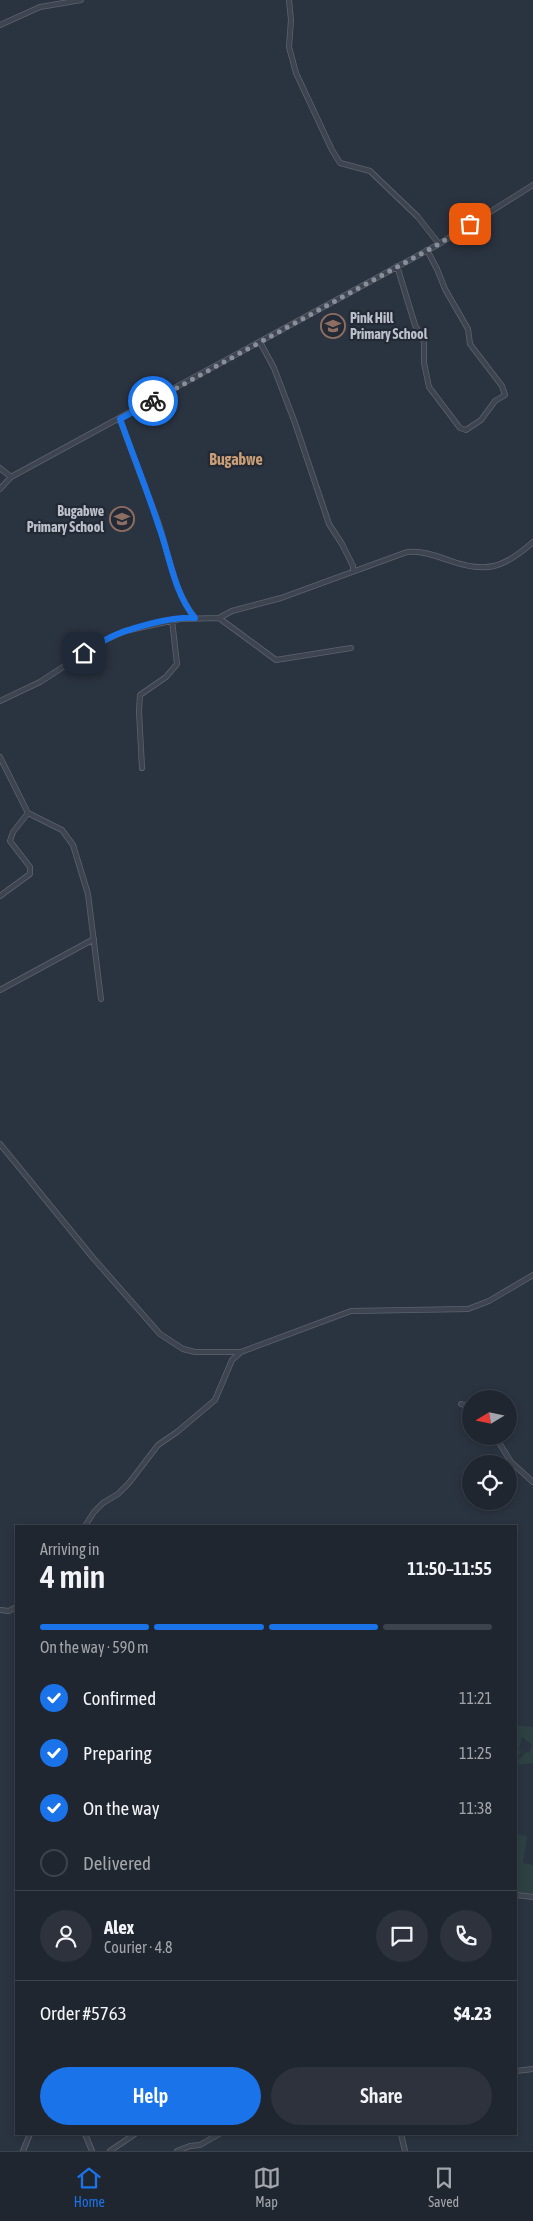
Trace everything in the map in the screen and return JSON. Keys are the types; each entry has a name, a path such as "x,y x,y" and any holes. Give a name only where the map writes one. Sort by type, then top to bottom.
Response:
{"street":[{"path":"0,25 40,7 81,0"},
{"path":"289,0 291,20 289,47 296,73 332,150 340,163 349,167 370,171 418,217 439,244"},
{"path":"0,489 11,477 439,244 533,185"},
{"path":"397,266 415,325 424,342 424,363 429,387 460,428 466,430 481,420 495,401 505,395 502,386 470,344 468,329 426,250"},
{"path":"260,342 274,368 295,423 329,524 342,544 353,566 353,571"},
{"path":"120,419 157,518 176,584 187,609 195,618"},
{"path":"0,468 11,477"},
{"path":"0,701 40,682 113,636 172,620 219,618 232,611 281,598 407,552 420,551 473,567 493,567 505,564 517,557 533,542"},
{"path":"219,618 276,660 351,648"},
{"path":"142,768 140,695 166,677 177,664 172,620"},
{"path":"0,757 2,766 28,813 62,830 73,845 88,894 101,999"},
{"path":"0,896 30,874 30,867 10,841 13,832 28,813"},
{"path":"0,990 94,939"},
{"path":"0,1144 94,1259 160,1334 184,1349 195,1352 241,1352 351,1311 468,1309 489,1301 533,1275"},
{"path":"86,1525 94,1512 129,1483 158,1445 177,1432 215,1400 232,1360 241,1352"},
{"path":"501,1445 511,1462 533,1482"},
{"path":"0,1610 9,1611 15,1608"},
{"path":"517,1895 533,1897"},
{"path":"517,2071 533,2069"},
{"path":"23,2151 30,2135"},
{"path":"85,2135 92,2151"},
{"path":"110,2151 134,2135"},
{"path":"177,2151 190,2146 200,2145 217,2135"},
{"path":"401,2135 405,2151"}],"shaded area":[{"path":"517,1725 533,1727 533,1763 517,1765 517,1761 526,1752 529,1753 532,1745 522,1737 519,1750 522,1752 517,1756"},
{"path":"517,1834 527,1836 523,1863 533,1865 533,1895 517,1893"}],"way so far":[{"path":"153,401 439,244 470,224"}],"place":[{"name":"Pink Hill Primary School","path":"333,326"},
{"name":"Bugabwe Primary School","path":"122,519"}],"district":[{"name":"Bugabwe","path":"236,459"}],"route":[{"path":"84,653 125,631 180,619 195,618 187,609 176,584 157,518 120,419 153,401"}]}
